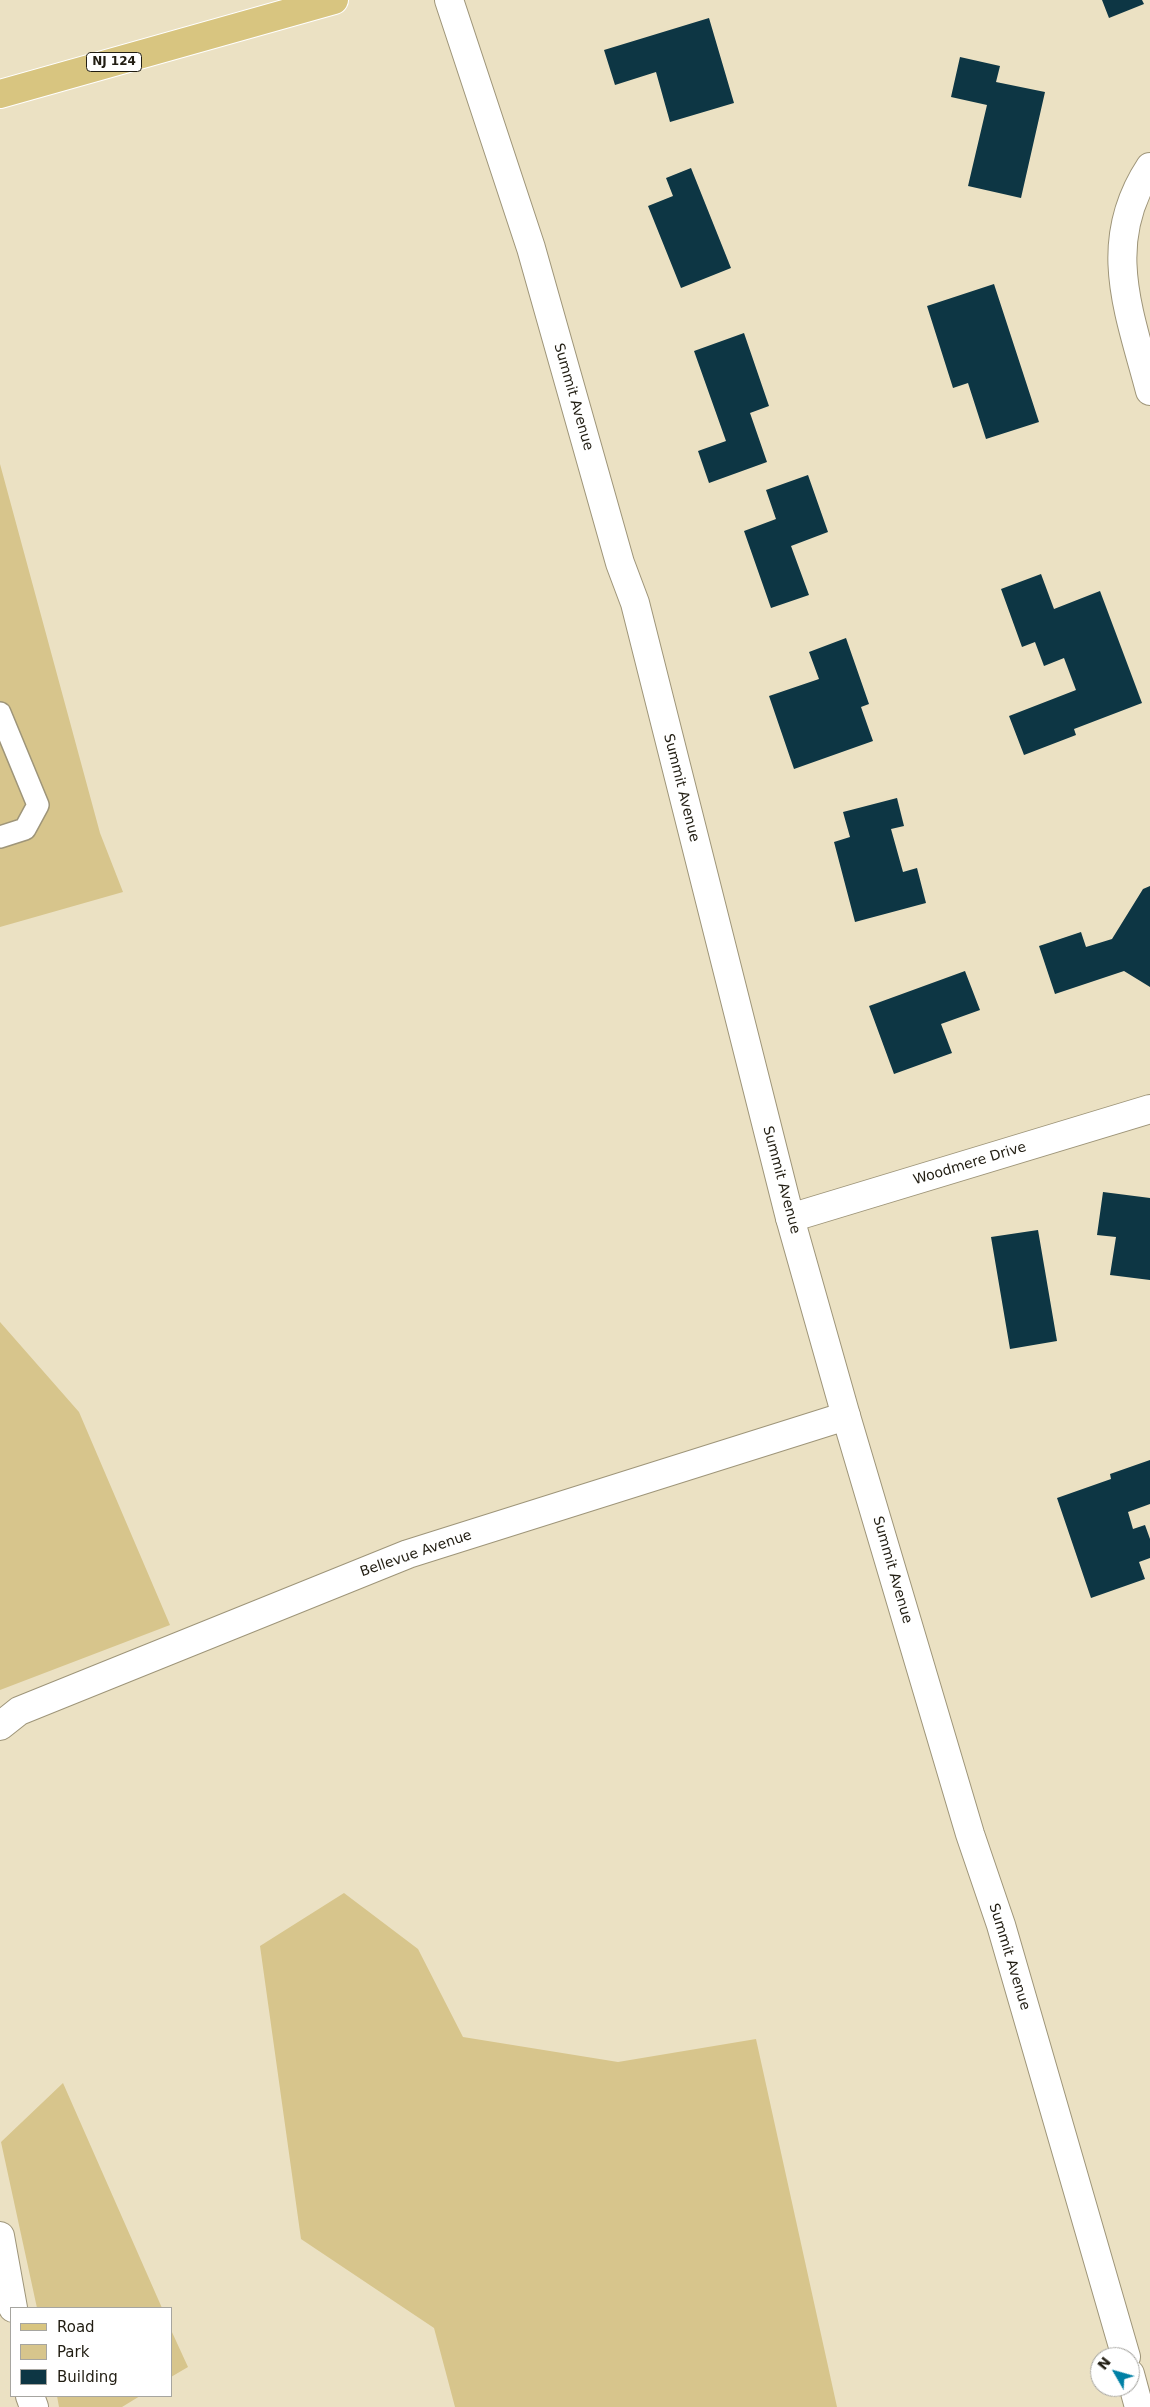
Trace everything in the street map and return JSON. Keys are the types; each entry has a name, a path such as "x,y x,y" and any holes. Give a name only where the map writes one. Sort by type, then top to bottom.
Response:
{"main road":[{"name":"NJ 124","path":"0,94 334,0"}],"street":[{"name":"Summit Avenue","path":"449,0 532,248 620,563 635,603 790,1218 846,1416 970,1834 1001,1925 1123,2347"},
{"path":"1150,167 1140,182 1127,217 1121,254 1123,290 1150,391"},
{"name":"Woodmere Drive","path":"790,1218 1150,1109"},
{"name":"Bellevue Avenue","path":"0,1726 18,1711 408,1554 846,1416"},
{"path":"0,2236 13,2307"}],"lane":[{"path":"0,713 38,805 25,829 0,837"}],"green space":[{"path":"0,464 100,833 123,892 0,927"},
{"path":"0,1322 79,1412 170,1625 0,1690"},
{"path":"344,1893 418,1949 463,2037 618,2062 756,2039 837,2407 455,2407 434,2328 301,2239 260,1946"},
{"path":"63,2083 162,2307 37,2307 1,2142"},
{"path":"172,2332 188,2367 172,2376"},
{"path":"57,2397 138,2397 122,2407 59,2407"}],"building":[{"path":"1102,0 1142,0 1144,4 1109,18"},
{"path":"709,18 734,103 670,122 656,72 615,85 604,50"},
{"path":"960,57 1000,66 996,82 1045,92 1021,198 968,186 987,105 951,97"},
{"path":"691,168 731,268 681,288 648,206 673,196 666,178"},
{"path":"994,284 1039,422 986,439 968,383 953,388 927,306"},
{"path":"744,333 769,406 750,413 767,462 709,483 698,451 726,441 694,351"},
{"path":"808,475 828,532 791,546 809,595 771,608 744,531 776,519 766,490"},
{"path":"1041,574 1054,609 1100,591 1142,703 1074,729 1076,735 1024,755 1009,716 1076,690 1064,658 1044,666 1035,642 1022,647 1001,589"},
{"path":"846,638 869,704 861,707 873,741 794,769 769,696 819,679 809,652"},
{"path":"897,798 904,826 891,829 903,872 917,868 926,903 855,922 834,842 850,837 843,812"},
{"path":"1150,886 1150,987 1124,971 1055,994 1039,946 1081,932 1086,947 1112,939 1143,889"},
{"path":"965,971 980,1010 941,1024 952,1053 894,1074 869,1006"},
{"path":"1103,1192 1150,1198 1150,1280 1110,1275 1116,1237 1097,1235"},
{"path":"1038,1230 1057,1341 1010,1349 991,1237"},
{"path":"1150,1460 1150,1504 1128,1512 1133,1529 1145,1525 1150,1539 1150,1558 1139,1562 1145,1579 1091,1598 1057,1498 1111,1479 1110,1474"}]}
